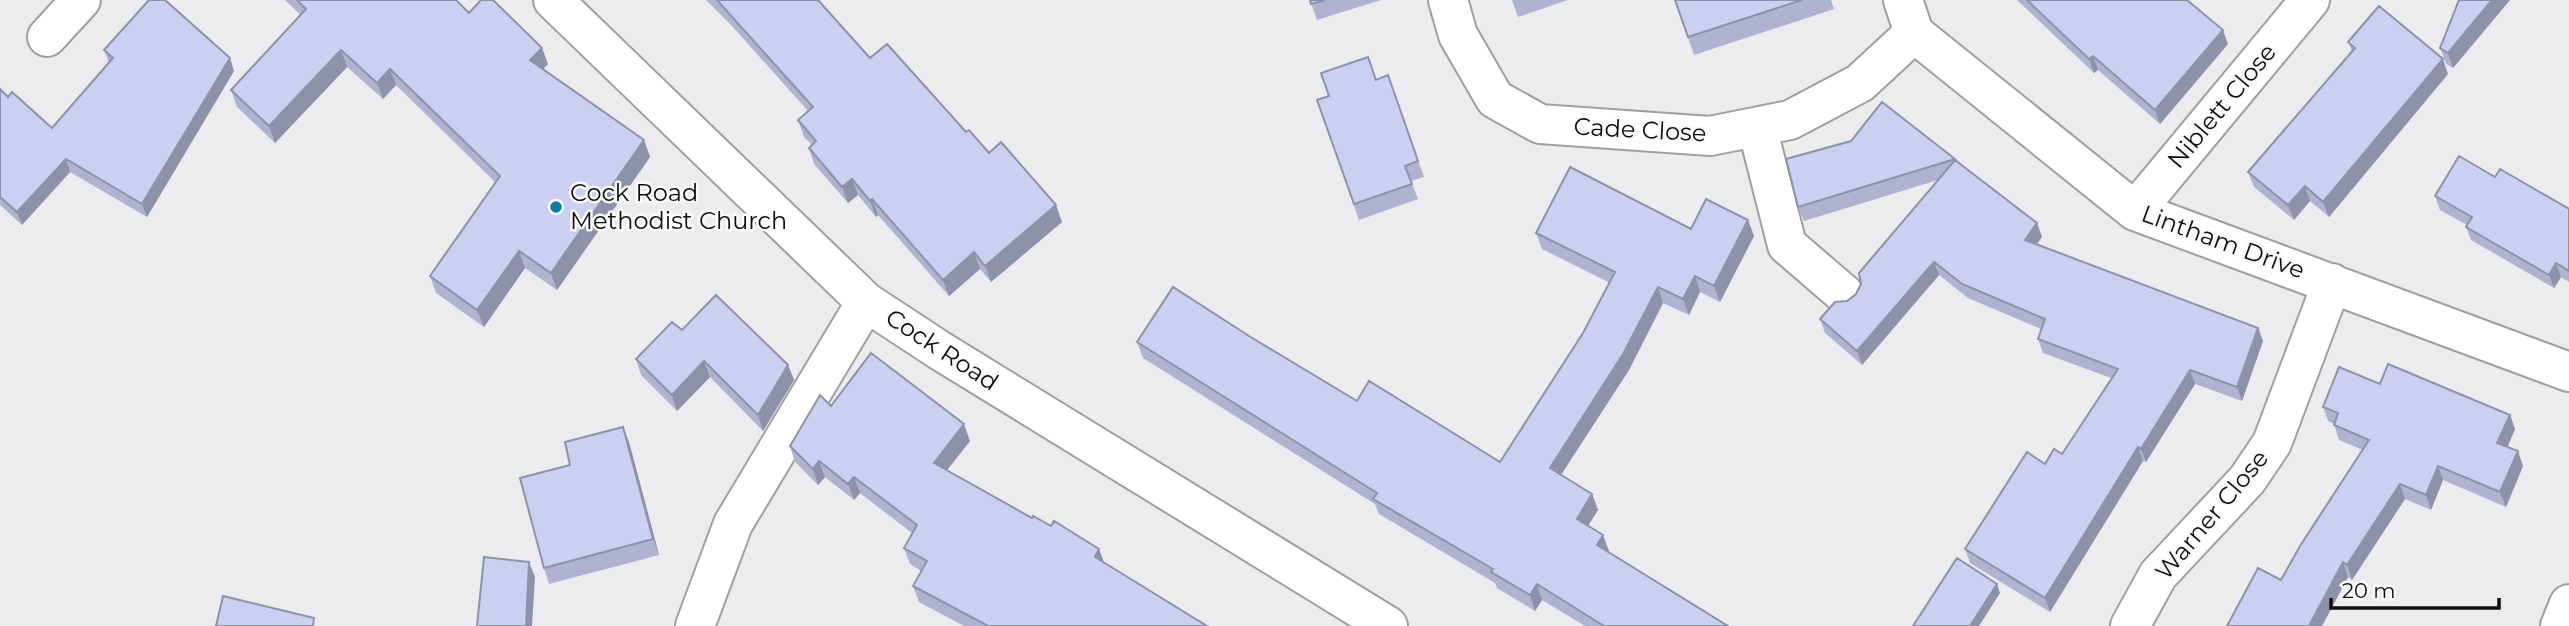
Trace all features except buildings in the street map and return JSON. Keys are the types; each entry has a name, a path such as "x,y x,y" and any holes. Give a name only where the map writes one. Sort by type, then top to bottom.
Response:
{"street":[{"name":"Cock Road","path":"553,0 866,302 939,350 1388,626"},
{"name":"Cade Close","path":"1448,0 1458,36 1494,99 1540,124 1710,136 1790,120 1860,83 1909,17"},
{"name":"Niblett Close","path":"2135,211 2309,0"},
{"path":"47,37 79,1"},
{"name":"Lintham Drive","path":"1909,17 2135,211 2569,372"},
{"path":"1757,127 1787,245 1844,294"},
{"name":"Warner Close","path":"2130,626 2158,575 2247,480 2272,443 2332,283"},
{"path":"695,626 733,524 866,302"},
{"path":"2560,626 2569,604"}],"place":[{"name":"Cock Road Methodist Church","path":"556,207"}]}
